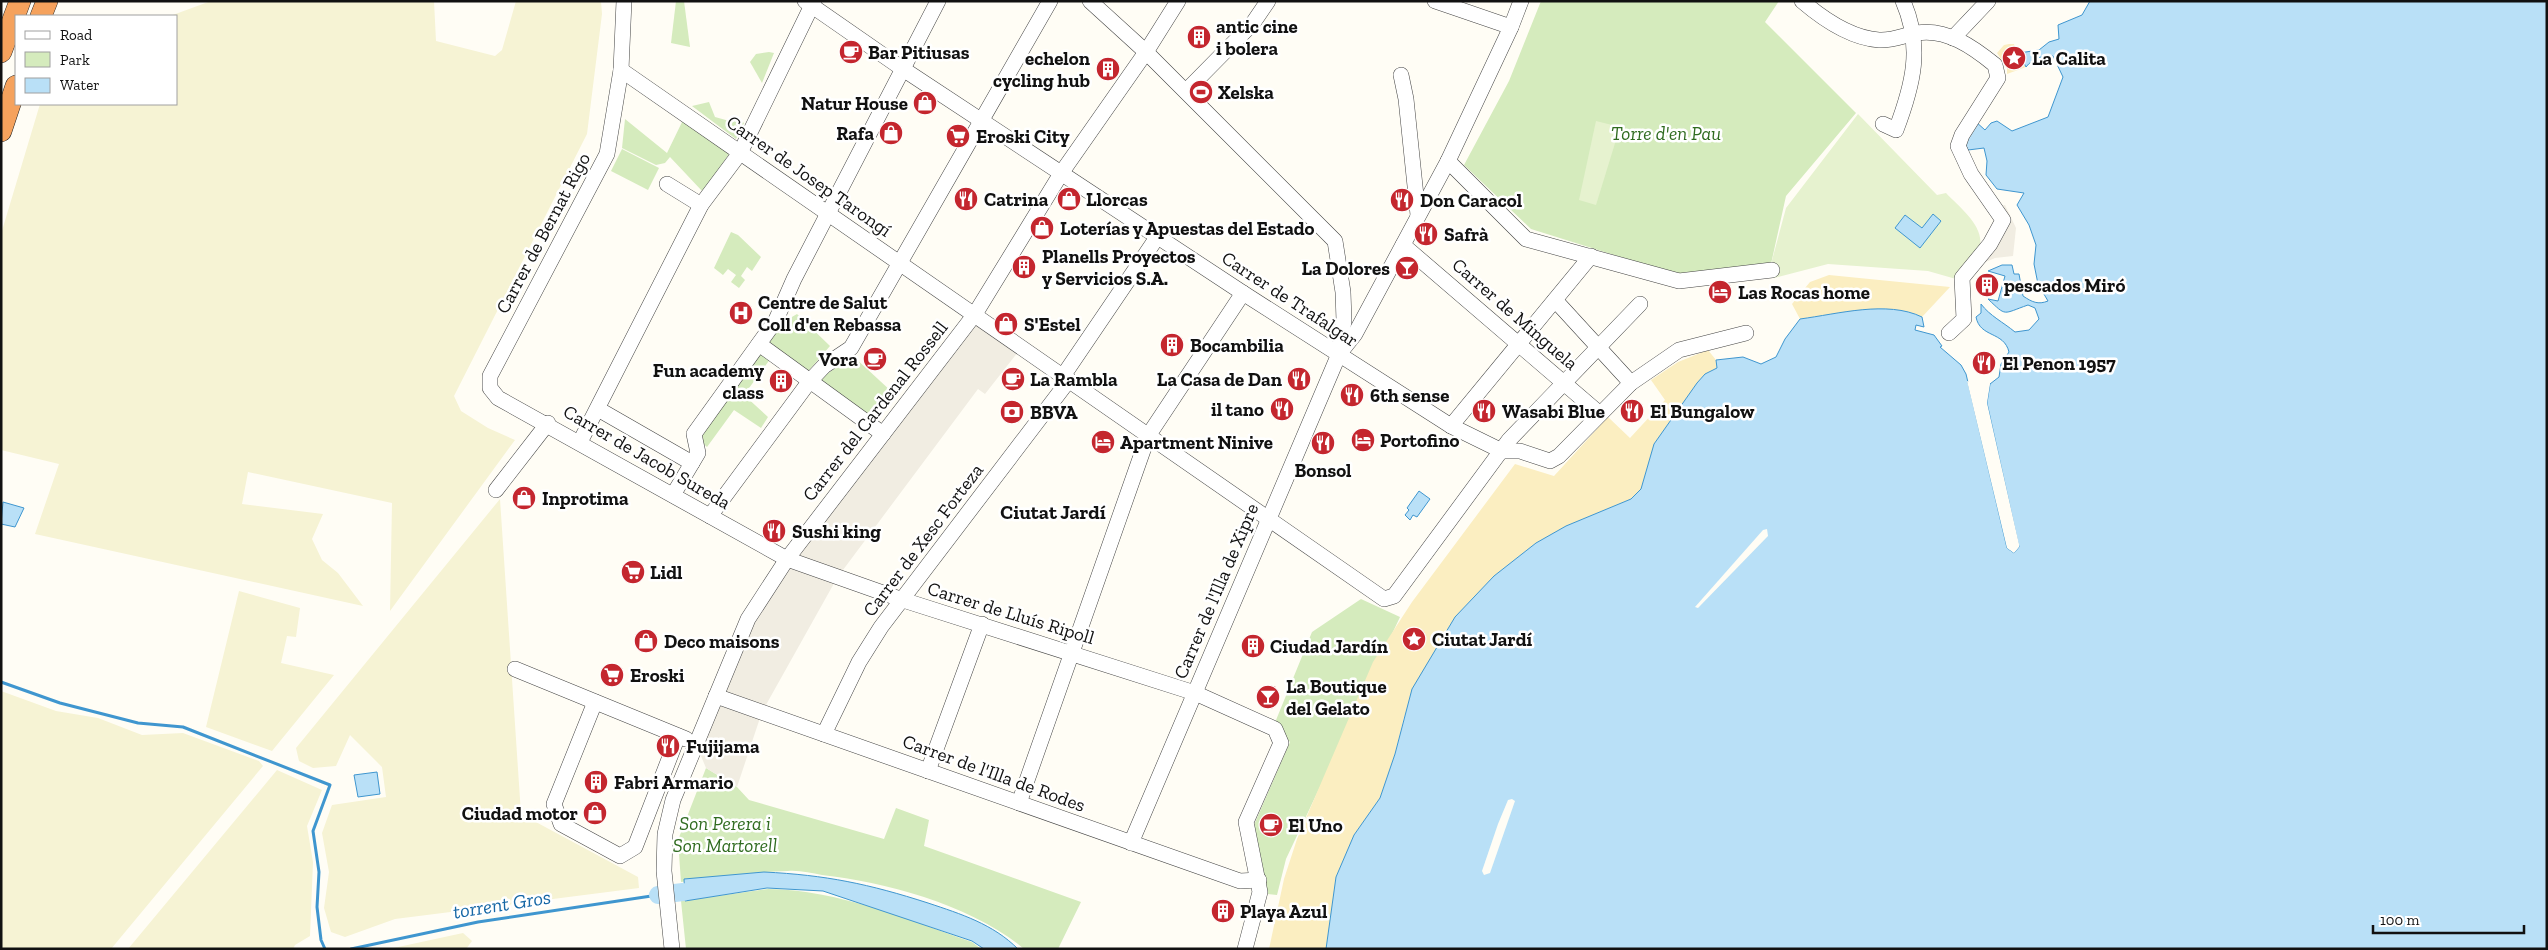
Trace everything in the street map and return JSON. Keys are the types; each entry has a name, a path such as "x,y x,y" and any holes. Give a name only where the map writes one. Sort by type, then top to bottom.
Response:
{"highway":[{"path":"1,52 20,1"},
{"path":"41,15 47,1"},
{"path":"1,131 15,89"}],"street":[{"name":"Carrer de Bernat Rigo","path":"490,388 490,376 607,154 621,70 624,1"},
{"path":"673,495 698,453 694,434 776,320 827,214 938,1"},
{"path":"710,516 810,382 824,366 851,348 901,264 1050,1"},
{"path":"1090,1 1186,91 1335,241 1343,292 1344,321 1339,354"},
{"name":"Carrer del Cardenal Rossell","path":"672,949 664,871 665,834 673,800 748,619 787,559 975,314 1062,172 1146,52 1178,1"},
{"path":"1186,91 1253,23 1268,1"},
{"path":"1435,1 1511,27"},
{"path":"1339,354 1354,334 1448,161 1511,27 1521,1"},
{"path":"1802,1 1816,13 1849,32 1870,39 1894,39 1913,33 1932,32 1953,38 1995,65 1998,78 1962,135 1958,146 1971,174 2003,220 1990,244 1961,281 1964,319 1949,333"},
{"path":"1883,124 1896,130 1910,94 1915,66 1913,33 1903,1"},
{"path":"1953,38 1988,1"},
{"path":"580,442 702,205 740,153 810,3"},
{"name":"Carrer de Trafalgar","path":"810,3 903,69 1243,293 1452,426 1488,446 1502,451 1520,451 1550,461 1559,456 1600,414"},
{"name":"Carrer de Josep Tarongí","path":"621,70 827,214 975,314 1375,595 1384,599 1394,596 1502,451"},
{"path":"1401,75 1406,99 1418,215"},
{"path":"1448,161 1526,239 1679,280 1772,270"},
{"path":"667,184 702,205"},
{"name":"Carrer de Xesc Forteza","path":"824,734 859,662 881,627 903,600 1066,378 1158,236"},
{"name":"Carrer de Minguela","path":"1403,245 1600,414"},
{"path":"1452,426 1591,256"},
{"path":"1019,803 1070,653 1148,436 1243,293"},
{"path":"1555,300 1628,379"},
{"path":"1502,451 1509,440 1640,304"},
{"path":"1600,414 1628,379 1679,350 1746,334"},
{"path":"759,344 883,434"},
{"name":"Carrer de l'Illa de Xipre","path":"1131,843 1339,354"},
{"name":"Carrer de Jacob Sureda","path":"490,388 498,398 548,424 787,559"},
{"path":"598,409 692,463"},
{"path":"496,490 548,424"},
{"name":"Carrer de Lluís Ripoll","path":"787,559 903,600 1195,693 1275,730 1281,743 1246,822 1259,880"},
{"path":"928,771 982,624"},
{"path":"515,669 696,744"},
{"name":"Carrer de l'Illa de Rodes","path":"716,696 1240,881 1259,880"},
{"path":"594,702 554,804 561,824 620,856 635,848 678,736"},
{"path":"1245,949 1260,892 1259,880"}],"shaded area":[{"path":"211,1 434,1 436,41 495,56 502,50 516,1 601,1 602,14 587,134 454,396 461,411 488,428 515,440 390,611 392,503 248,472 242,504 323,514 312,539 322,560 338,573 363,606 35,534 59,464 1,450 1,234 40,105 178,105 178,15 173,15"},
{"path":"2005,205 2016,228 2013,256 1995,258 1969,269 1980,255 2001,206"},
{"path":"975,314 1022,347 985,394 978,389 837,578 762,712 737,787 706,768 696,744 748,619"},
{"path":"500,499 521,814 638,877 639,888 395,919 345,937 331,932 324,908 329,872 322,833 332,805 386,797 382,767 350,735 336,766 313,768 299,761 296,748"},
{"path":"239,591 300,608 296,637 287,636 281,663 334,675 272,751 206,727"},
{"path":"1,691 56,711 98,718 142,735 183,733 259,761 263,766 111,949 1,949"},
{"path":"277,770 322,790 307,826 313,862 310,936 295,945 293,949 128,949"},
{"path":"463,933 472,941 466,949 389,949"}],"green space":[{"path":"676,1 684,1 690,47 671,43"},
{"name":"Torre d'en Pau","path":"1541,1 1779,1 1765,22 1856,113 1786,196 1771,264 1680,278 1646,265 1531,229 1464,165 1509,81"},
{"path":"774,53 762,83 750,62 756,54"},
{"path":"709,102 715,117 733,122 739,119 744,123 736,139 692,106"},
{"path":"1858,114 1937,195 1946,193 1965,212 1976,227 1980,235 1978,252 1971,263 1956,279 1928,271 1828,264 1774,278 1771,264 1786,208"},
{"path":"684,118 728,151 729,154 703,192 670,157 665,163 656,165 622,148 625,119 667,153"},
{"path":"1596,121 1620,127 1596,205 1579,200"},
{"path":"622,149 659,168 648,190 611,171"},
{"path":"731,232 738,235 761,257 752,271 747,267 741,276 745,280 739,288 731,282 736,275 728,269 723,275 714,268"},
{"path":"797,314 830,346 804,376 771,358 744,395 768,417 761,428 734,410 707,447 697,438 778,320 785,321"},
{"path":"853,356 892,392 868,419 819,384 824,376"},
{"path":"1361,599 1400,617 1286,859 1277,895 1268,894 1254,825 1290,742 1274,725 1312,632"},
{"name":"Son Perera i Son Martorell","path":"706,768 737,787 749,800 884,839 896,808 929,820 924,846 1081,902 1058,949 1024,949 1004,934 980,920 955,909 928,898 874,883 792,871 681,882 678,840"},
{"name":"Son Perera i Son Martorell","path":"768,889 821,894 872,907 972,942 981,949 686,949 681,901"}],"sand":[{"name":"La Calita","path":"2014,44 2017,54 2019,53 2026,67 2007,74 2007,57 2004,57 2003,62 1997,53 2004,45"},
{"path":"1829,275 1950,287 1922,317 1894,309 1878,309 1800,319 1792,304 1810,282"},
{"name":"Ciutat Jardí","path":"1708,350 1716,360 1717,368 1705,374 1697,383 1654,444 1641,489 1631,499 1566,526 1536,543 1494,576 1455,617 1404,717 1395,754 1380,798 1354,835 1336,877 1326,949 1269,949 1284,879 1297,839 1373,662 1412,602 1515,464 1554,476 1608,417 1630,438 1665,400 1651,380 1678,362"}],"water":[{"path":"2090,1 2547,1 2547,949 1326,949 1336,877 1354,835 1380,798 1395,754 1412,689 1455,617 1494,576 1536,543 1566,526 1631,499 1641,489 1654,444 1697,383 1705,374 1717,368 1716,360 1743,357 1761,364 1776,357 1785,339 1800,319 1878,309 1894,309 1922,317 1924,327 1916,325 1915,330 1934,335 1942,346 1940,347 1961,365 1966,374 2007,548 2014,553 2019,547 1987,403 1990,384 1999,377 2001,364 2009,352 2002,341 1978,324 1976,317 1981,313 1981,304 2015,332 2029,330 2039,319 2035,308 2028,305 2005,312 1988,299 1998,301 2005,276 1988,271 2002,265 2012,265 2014,274 2019,274 2023,296 2035,302 2048,301 2038,284 2034,264 2036,245 2029,225 2017,205 2024,193 1997,189 1986,175 1987,161 1984,148 1968,150 1963,139 1975,121 1985,130 1991,123 1997,121 2012,131 2048,117 2063,77 2053,56 2038,58 2031,61 2026,67 2019,53 2039,50 2049,42 2059,39 2058,25 2082,15"},
{"path":"1933,214 1941,221 1920,248 1895,228 1905,215 1922,228"},
{"path":"1419,491 1430,499 1417,517 1413,515 1410,520 1405,515 1409,510 1407,508"},
{"path":"3,502 24,508 15,527 1,524"},
{"path":"377,772 380,794 358,797 354,775"},
{"path":"764,872 828,878 907,896 952,911 987,926 1018,949 984,949 972,941 823,891 767,888 685,901 684,879"}],"pier":[{"path":"1967,381 1970,382 2009,547 2014,550 2016,544 1985,404 1987,383 1990,384 1987,403 2019,544 2014,553 2007,548"},
{"path":"1767,529 1768,536 1698,608 1695,607 1763,530"},
{"path":"1512,799 1515,801 1490,873 1484,875 1482,871 1498,824 1508,800"}],"waterway":[{"path":"1,682 60,703 138,723 183,727 330,785 313,831 319,872 317,907 321,940 325,949"},
{"path":"658,895 683,892"},
{"name":"torrent Gros","path":"351,949 478,922 658,895"}],"place":[{"name":"antic cine i bolera","path":"1199,37"},
{"name":"Bar Pitiusas","path":"851,52"},
{"name":"La Calita","path":"2014,58"},
{"name":"echelon cycling hub","path":"1108,69"},
{"name":"Xelska","path":"1201,92"},
{"name":"Natur House","path":"925,103"},
{"name":"Rafa","path":"891,133"},
{"name":"Eroski City","path":"958,136"},
{"name":"Catrina","path":"966,199"},
{"name":"Llorcas","path":"1069,199"},
{"name":"Don Caracol","path":"1402,200"},
{"name":"Loterías y Apuestas del Estado","path":"1042,228"},
{"name":"Safrà","path":"1426,234"},
{"name":"Planells Proyectos y Servicios S.A.","path":"1024,267"},
{"name":"La Dolores","path":"1407,268"},
{"name":"pescados Miró","path":"1987,285"},
{"name":"Las Rocas home","path":"1720,292"},
{"name":"Centre de Salut Coll d'en Rebassa","path":"741,313"},
{"name":"S'Estel","path":"1006,324"},
{"name":"Bocambilia","path":"1172,345"},
{"name":"Vora","path":"875,359"},
{"name":"El Penon 1957","path":"1984,363"},
{"name":"La Rambla","path":"1013,379"},
{"name":"La Casa de Dan","path":"1299,379"},
{"name":"Fun academy class","path":"781,381"},
{"name":"6th sense","path":"1352,395"},
{"name":"il tano","path":"1282,409"},
{"name":"Wasabi Blue","path":"1484,411"},
{"name":"El Bungalow","path":"1632,411"},
{"name":"BBVA","path":"1012,412"},
{"name":"Portofino","path":"1363,440"},
{"name":"Apartment Ninive","path":"1103,442"},
{"name":"Bonsol","path":"1323,443"},
{"name":"Inprotima","path":"524,498"},
{"name":"Sushi king","path":"774,531"},
{"name":"Lidl","path":"633,572"},
{"name":"Ciutat Jardí","path":"1414,639"},
{"name":"Deco maisons","path":"646,641"},
{"name":"Ciudad Jardín","path":"1253,646"},
{"name":"Eroski","path":"612,675"},
{"name":"La Boutique del Gelato","path":"1268,697"},
{"name":"Fujijama","path":"668,746"},
{"name":"Fabri Armario","path":"596,782"},
{"name":"Ciudad motor","path":"595,813"},
{"name":"El Uno","path":"1271,825"},
{"name":"Playa Azul","path":"1223,911"}],"district":[{"name":"Ciutat Jardí","path":"1053,512"}]}
